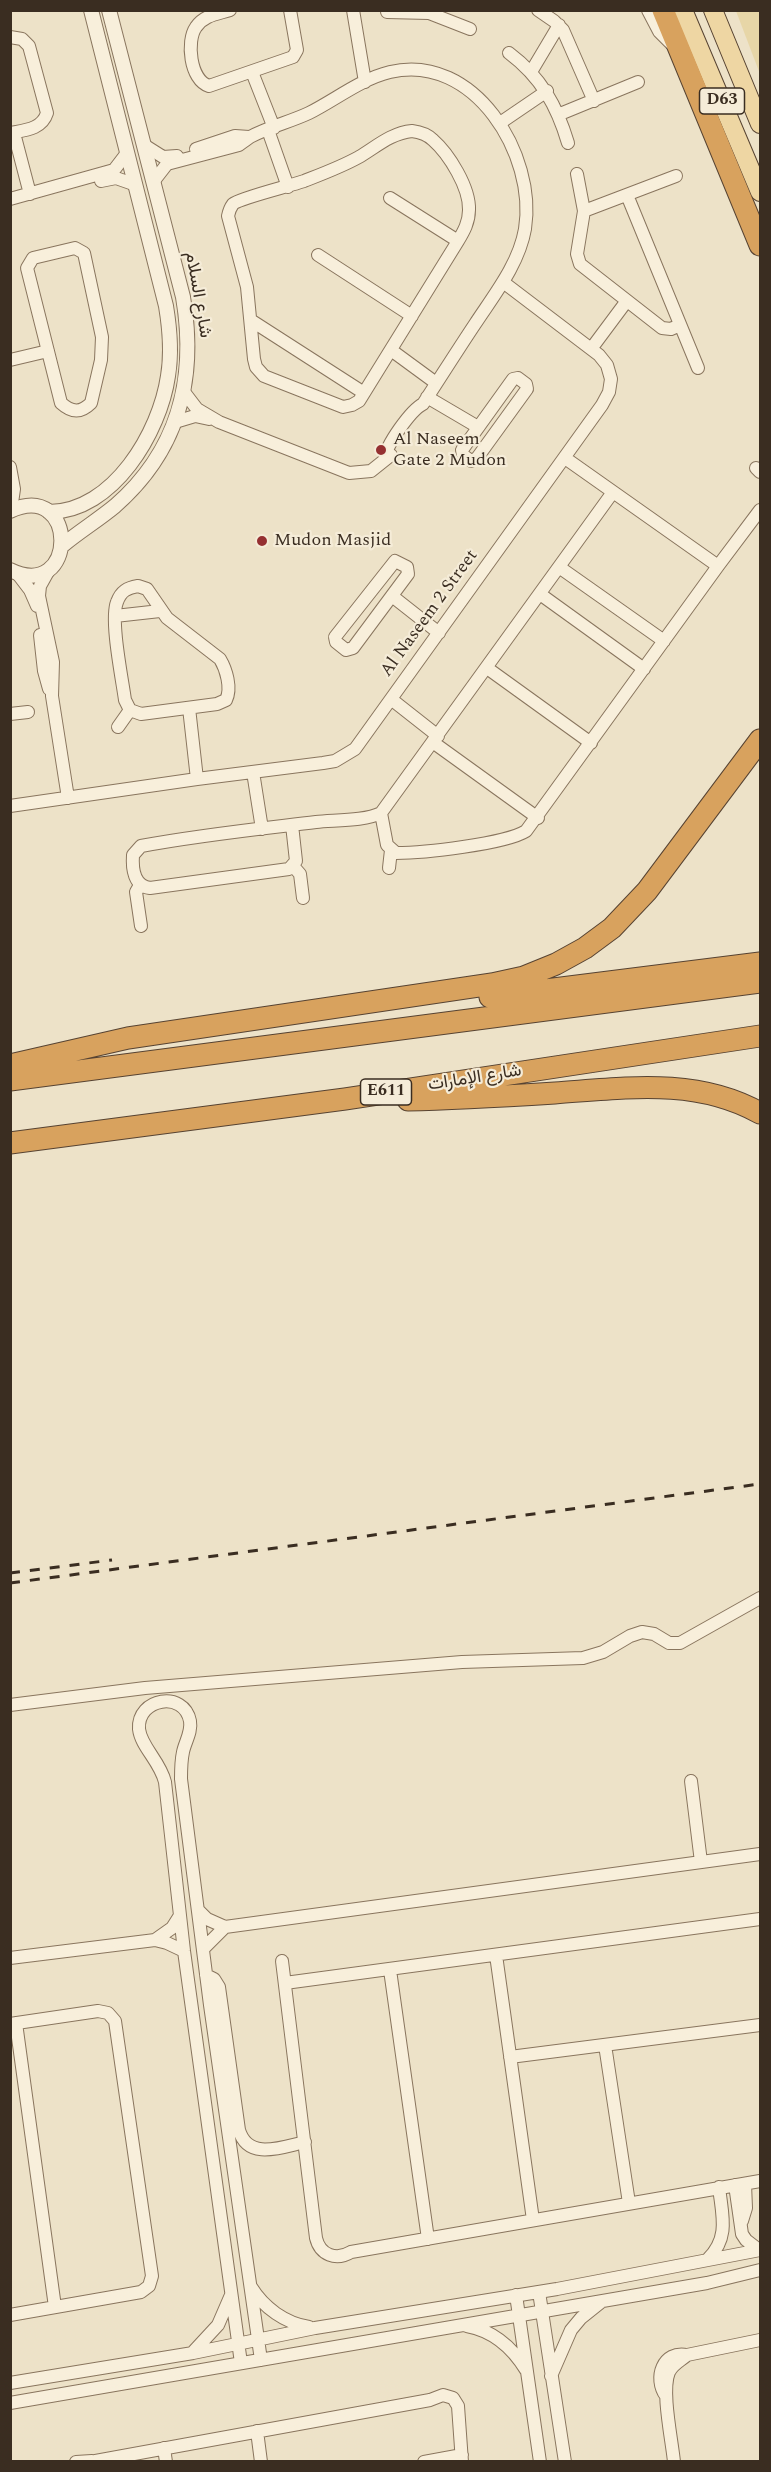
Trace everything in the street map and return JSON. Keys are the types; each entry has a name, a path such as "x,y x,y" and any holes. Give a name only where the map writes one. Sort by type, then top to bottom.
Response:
{"highway":[{"path":"663,10 760,245"},
{"path":"10,1065 128,1038 492,984 548,968 571,957 599,939 636,904 760,740"},
{"path":"10,1065 382,1011 760,963"},
{"path":"10,1080 760,982"},
{"name":"شارع الإمارات","path":"10,1143 345,1099 760,1036"},
{"path":"345,1099 477,1098 667,1087 712,1094 760,1113"}],"main road":[{"name":"D63","path":"683,10 760,192"},
{"name":"D63","path":"713,10 760,124"}],"street":[{"name":"شارع السلام","path":"49,513 67,511 89,502 120,476 144,442 162,401 168,378 170,330 91,10"},
{"name":"شارع السلام","path":"63,545 101,518 131,490 156,458 176,422 188,368 187,321 109,10"},
{"path":"230,10 210,15 196,27 190,45 196,74 203,84 209,86 296,54 290,10"},
{"path":"353,10 366,82"},
{"path":"538,10 559,25 594,100"},
{"path":"649,10 660,31 680,51"},
{"path":"387,12 416,11 446,14 470,29"},
{"path":"531,72 559,25"},
{"path":"10,37 22,39 29,46 47,113 45,121 39,126 12,133 35,193"},
{"path":"509,53 531,72 547,91 560,114 568,143"},
{"path":"153,182 166,164 225,144 239,145 249,137 309,113 388,72 407,69 426,71 460,85 479,100 500,123 514,147 524,174 527,202 525,230 515,259 503,282 425,400 423,411 407,428 393,453 370,471 349,473 219,422 195,416 176,422"},
{"path":"252,72 288,187"},
{"path":"560,114 638,82"},
{"path":"500,123 547,91"},
{"path":"412,130 432,138 440,147 460,177 467,193 469,210 466,227 458,241 364,393 352,405 343,407 264,376 256,367 247,287 228,216 235,202 288,187 343,165 401,132 412,130"},
{"path":"144,145 157,155 170,157 203,151"},
{"path":"10,199 92,179 114,170 127,153"},
{"path":"577,174 584,211 578,259 584,268 626,302 665,329 680,325"},
{"path":"584,211 676,176"},
{"path":"92,179 116,178 136,185"},
{"path":"627,195 698,368"},
{"path":"390,198 458,241"},
{"path":"75,248 84,253 102,337 101,360 94,394 91,403 85,409 68,410 61,403 48,351 27,268 33,258 75,248"},
{"path":"318,255 412,316"},
{"name":"Al Naseem 2 Street","path":"10,806 323,763 346,756 362,740 565,458 609,392 611,379 607,365 591,349 503,282"},
{"path":"591,349 626,302"},
{"path":"252,321 364,393"},
{"path":"391,350 436,383"},
{"path":"10,360 48,351"},
{"path":"518,378 526,384 525,391 476,460 471,461 463,455 462,450 478,428 513,379 518,378"},
{"path":"184,392 197,409 219,422"},
{"path":"425,400 478,428"},
{"path":"565,458 718,566"},
{"path":"10,467 14,489 11,511 27,506 42,509 49,513 60,527 63,545 56,562 40,586 39,597 68,798"},
{"path":"292,825 296,861 293,866 283,870 150,888 140,885 136,880 133,855 141,846 292,825 351,818 381,813 613,492"},
{"path":"381,813 387,845 391,850 402,853 508,839 526,831 538,818 760,510"},
{"path":"399,561 407,567 408,574 392,596 351,650 346,650 336,642 337,634 390,565 399,561"},
{"path":"559,567 664,641"},
{"path":"14,572 34,575 50,568"},
{"path":"14,572 30,590 37,607 47,658"},
{"path":"138,586 147,589 160,610 220,659 224,666 228,690 226,700 217,704 141,714 129,711 125,700 115,616 120,595 128,588 138,586"},
{"path":"540,594 644,669"},
{"path":"392,596 439,633"},
{"path":"115,616 160,610"},
{"path":"487,668 591,743"},
{"path":"391,699 436,739 538,818"},
{"path":"189,708 197,779"},
{"path":"10,714 28,711"},
{"path":"118,727 129,711"},
{"path":"253,772 262,829"},
{"path":"389,868 391,850"},
{"path":"293,866 300,874 303,898"},
{"path":"140,885 136,892 141,926"},
{"path":"10,1704 145,1688 462,1662 583,1658 603,1652 630,1636 642,1632 654,1634 669,1643 680,1643 760,1598"},
{"path":"241,2363 179,1917 165,1782 157,1761 142,1739 139,1726 147,1707 160,1701 174,1702 180,1706 189,1717 191,1724 182,1754 181,1779 206,1975 261,2360"},
{"path":"691,1781 700,1862"},
{"path":"198,1910 213,1922 225,1927 760,1854"},
{"path":"155,1940 167,1933 179,1917"},
{"path":"285,1983 760,1919"},
{"path":"203,1949 225,1927"},
{"path":"10,1958 155,1940 184,1951"},
{"path":"496,1955 533,2220"},
{"path":"282,1962 316,2228 323,2239 333,2247 351,2252 760,2181"},
{"path":"390,1970 428,2239"},
{"path":"206,1975 214,1979 219,1987 239,2130 243,2140 250,2147 261,2151 305,2142"},
{"path":"10,2315 55,2307 145,2289 152,2276 115,2020 108,2013 98,2011 13,2024 55,2307"},
{"path":"510,2057 760,2025"},
{"path":"605,2045 629,2203"},
{"path":"740,2185 741,2229 760,2250"},
{"path":"707,2260 718,2248 723,2236 719,2187"},
{"path":"723,2236 741,2229"},
{"path":"10,2383 193,2353 315,2328 538,2292 760,2250"},
{"path":"10,2403 707,2283 760,2270"},
{"path":"249,2283 260,2299 275,2313 294,2323 315,2328"},
{"path":"193,2353 218,2325 232,2291"},
{"path":"538,2292 565,2462"},
{"path":"516,2295 540,2462"},
{"path":"551,2376 571,2330 581,2318 603,2300"},
{"path":"460,2325 485,2331 500,2339 516,2355 529,2375"},
{"path":"674,2462 666,2396 670,2370 687,2355 760,2340"},
{"path":"10,2415 29,2399"},
{"path":"76,2462 430,2400 447,2403 458,2420 462,2458 424,2462"},
{"path":"257,2431 261,2462"},
{"path":"164,2448 166,2462"}],"sand":[{"path":"736,11 760,11 760,74"}],"railway":[{"path":"10,1583 760,1484"},
{"path":"10,1573 112,1560"}],"place":[{"name":"Al Naseem Gate 2 Mudon","path":"381,450"},
{"name":"Mudon Masjid","path":"262,541"}]}
